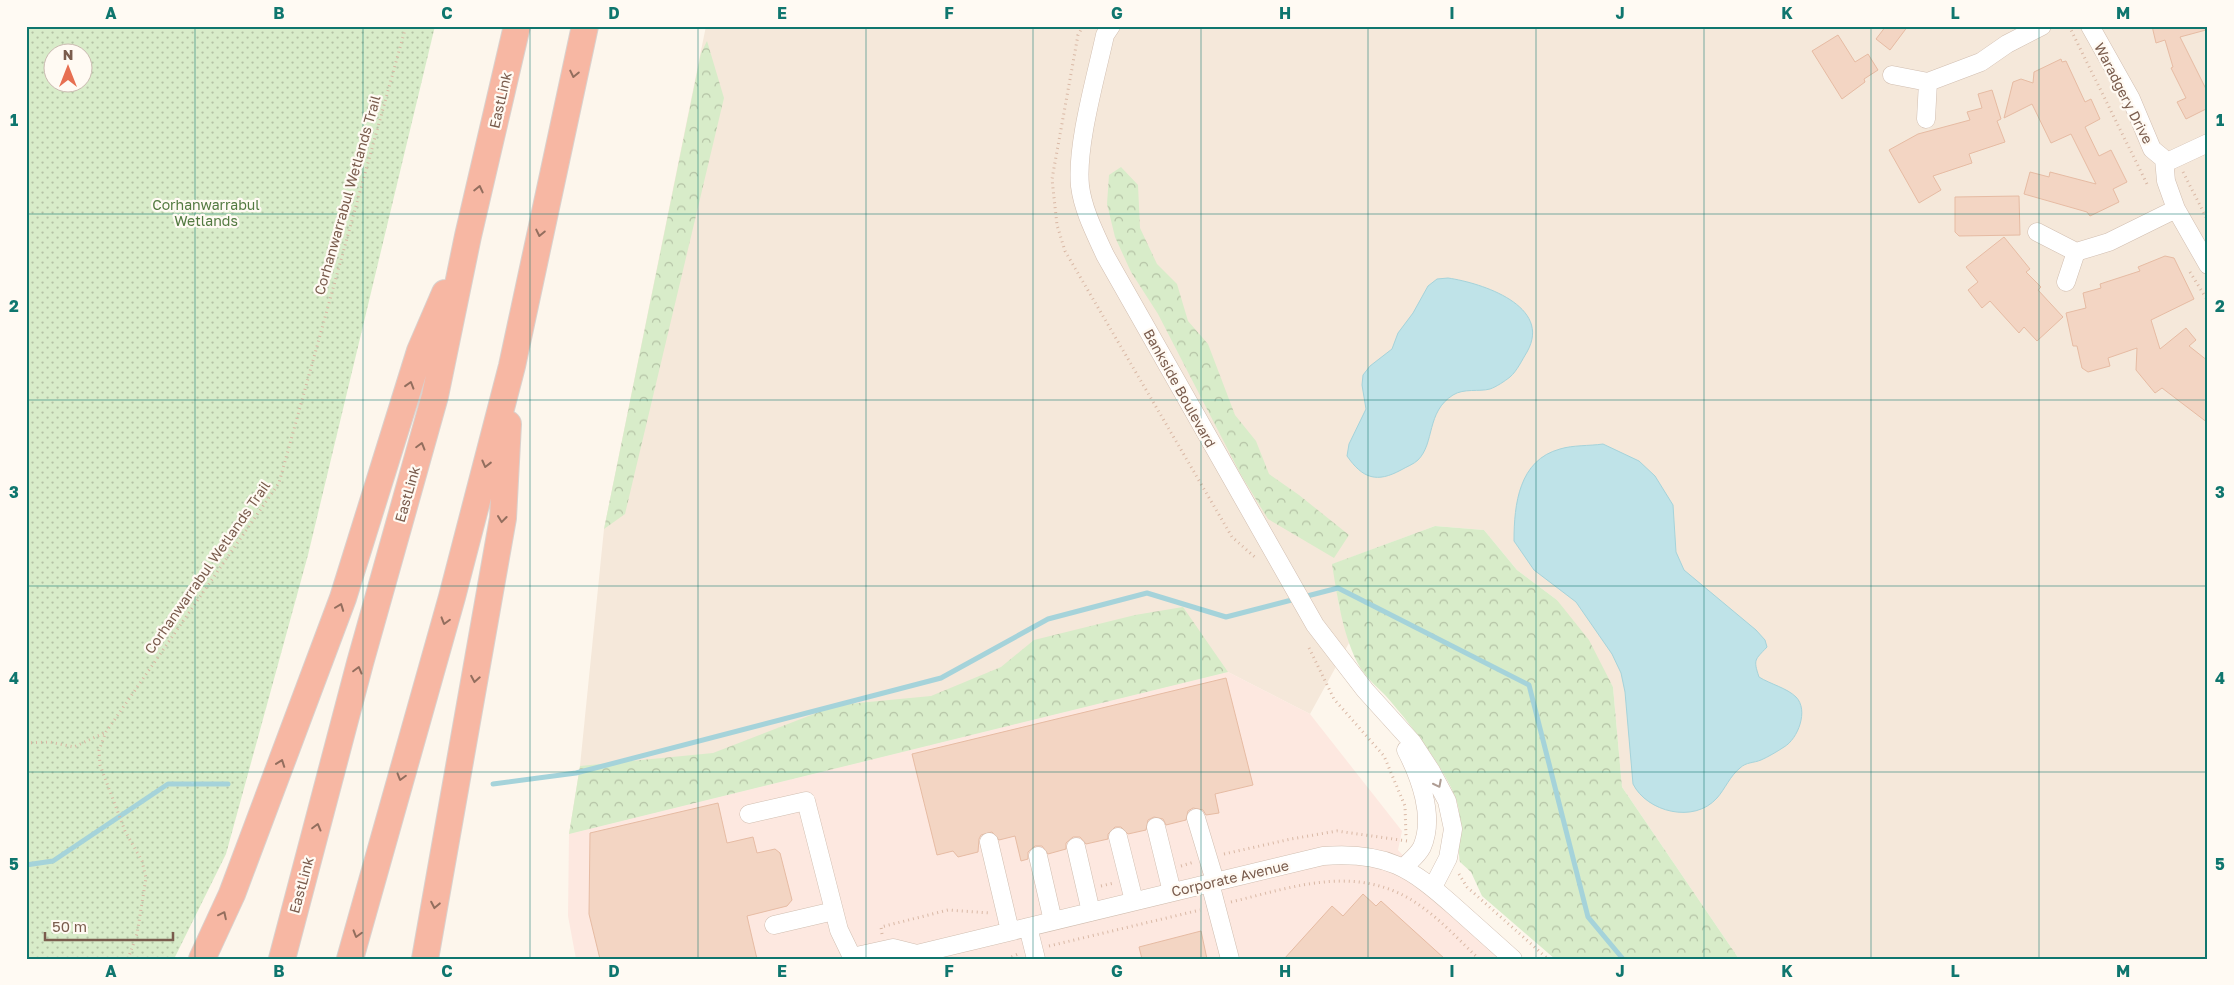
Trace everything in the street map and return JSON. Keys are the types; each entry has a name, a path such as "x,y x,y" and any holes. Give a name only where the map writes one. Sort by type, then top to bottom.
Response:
{"highway":[{"name":"EastLink","path":"282,959 360,663 435,396 468,236 517,26"},
{"path":"350,959 452,597 512,366 585,26"},
{"path":"202,959 232,894 343,598 420,351 468,236"},
{"path":"425,959 503,518 512,366"}],"street":[{"name":"Bankside Boulevard","path":"1111,26 1106,35 1083,140 1080,186 1090,222 1105,255 1274,556 1315,625 1412,742 1431,770 1447,801 1453,829 1448,858 1433,887"},
{"path":"1892,75 1928,82 1981,62 2007,44 2042,26"},
{"name":"Waradgery Drive","path":"2090,26 2130,99 2152,149 2165,163"},
{"path":"1926,119 1928,82"},
{"path":"2208,143 2165,163 2166,182 2176,209 2208,265"},
{"path":"2037,232 2076,252 2109,242 2176,209"},
{"path":"2066,282 2076,252"},
{"name":"Bankside Boulevard","path":"1389,716 1416,768 1426,806 1426,834 1422,846 1404,867"},
{"path":"749,814 806,801 839,930 852,958 893,948 915,956"},
{"path":"1196,818 1230,959"},
{"path":"1156,827 1172,892"},
{"path":"1118,837 1134,901"},
{"path":"989,842 1010,931"},
{"path":"1076,847 1091,912"},
{"name":"Corporate Avenue","path":"915,956 1212,882 1334,855 1371,857 1404,867 1433,887 1513,959"},
{"path":"1038,856 1053,921"},
{"path":"774,925 834,911"},
{"path":"1028,927 1035,954"}],"path":[{"name":"Corhanwarrabul Wetlands Trail","path":"128,959 137,934 146,878 142,861 125,831 100,765 99,750 106,732 279,483 406,26"},
{"path":"2069,26 2152,193"},
{"path":"2183,172 2208,220"},
{"path":"26,743 50,742 74,747 106,732"},
{"path":"1459,869 1462,881 1467,887 1548,959"},
{"path":"1007,959 1035,954 1216,906 1330,880 1348,879 1368,882 1391,890 1423,907 1479,959"}],"shaded area":[{"path":"706,26 2208,26 2208,959 1739,959 1622,787 1613,687 1557,600 1517,570 1484,530 1435,526 1333,564 1339,606 1352,646 1349,643 1310,714 1228,672 569,834 580,766 604,529"},
{"path":"1228,672 1310,714 1402,831 1398,850 1427,882 1513,959 576,959 568,916 569,834"}],"green space":[{"name":"Corhanwarrabul Wetlands","path":"26,26 435,26 308,555 226,854 174,959 26,959"},
{"path":"707,41 724,98 625,514 604,529 701,53"},
{"path":"1121,167 1138,185 1140,228 1157,264 1177,284 1188,321 1208,344 1235,415 1256,441 1269,474 1349,535 1334,558 1268,519 1241,475 1158,314 1131,272 1115,237 1107,204 1109,175"},
{"path":"1435,526 1484,530 1517,570 1557,600 1589,640 1613,687 1622,787 1739,959 1555,959 1482,896 1471,872 1460,862 1459,810 1452,789 1426,746 1385,695 1371,682 1357,662 1347,637 1332,564"},
{"path":"1183,607 1228,672 569,834 580,766 713,753 837,705 931,696 1001,667 1034,640 1135,615"}],"water":[{"path":"1448,278 1495,291 1522,310 1530,322 1532,336 1527,352 1513,375 1500,384 1490,389 1457,393 1444,402 1435,419 1427,445 1416,461 1385,477 1365,474 1347,456 1349,444 1366,409 1362,385 1363,375 1370,366 1392,349 1398,333 1413,313 1428,286 1437,279"},
{"path":"1603,444 1639,461 1655,476 1673,505 1676,552 1684,570 1756,630 1765,640 1767,647 1756,660 1759,677 1792,694 1800,703 1802,709 1800,724 1794,738 1789,743 1764,759 1742,766 1736,771 1717,798 1707,806 1696,811 1672,811 1660,808 1640,794 1633,784 1625,692 1621,673 1612,654 1576,602 1534,570 1514,541 1515,513 1518,499 1527,473 1536,463 1546,455 1560,449"}],"building":[{"path":"1886,26 1908,26 1890,50 1876,39"},
{"path":"2152,26 2205,26 2206,30 2180,37 2208,93 2208,108 2186,119 2177,102 2186,98 2171,68 2173,67 2165,40 2156,43"},
{"path":"1838,35 1855,62 1868,54 1878,70 1864,79 1865,82 1842,99 1812,51"},
{"path":"2061,59 2062,62 2066,61 2085,102 2091,99 2100,119 2085,127 2099,156 2111,150 2127,182 2113,189 2119,202 2090,216 2087,212 2024,194 2030,172 2049,177 2050,172 2096,184 2071,134 2051,143 2032,104 2004,118 2013,82 2021,79 2033,83 2034,72"},
{"path":"1992,90 2001,119 1997,121 2005,142 1969,154 1972,163 1933,176 1941,190 1919,203 1889,150 1918,134 1970,120 1967,112 1982,108 1978,94"},
{"path":"2019,196 2020,235 1959,236 1955,232 1955,197"},
{"path":"2004,237 2030,269 2026,272 2041,287 2038,290 2063,317 2037,341 2024,327 2019,333 1990,301 1982,308 1968,290 1978,282 1966,267"},
{"path":"2165,256 2174,258 2194,299 2151,320 2160,349 2186,328 2196,340 2189,346 2208,361 2208,423 2162,388 2155,393 2136,370 2137,348 2108,358 2110,366 2088,372 2082,368 2077,346 2073,346 2066,313 2086,308 2083,293 2101,288 2100,284 2140,271 2138,267"},
{"path":"1226,678 1253,785 1215,794 1219,813 1206,815 1203,810 1193,808 1188,811 1186,820 1166,825 1163,819 1154,817 1148,820 1146,830 1128,834 1121,827 1115,827 1108,834 1108,839 1086,844 1080,837 1073,837 1066,843 1066,849 1048,854 1042,846 1035,846 1028,852 1028,859 1021,861 1015,836 999,840 992,832 981,835 978,852 958,857 953,851 937,855 912,754"},
{"path":"718,803 727,843 753,837 757,853 775,849 780,853 792,900 787,906 747,916 757,959 600,959 589,914 590,833"},
{"path":"1363,894 1376,906 1381,901 1445,959 1284,959 1332,906 1343,916"},
{"path":"1201,931 1207,959 1142,959 1139,947"}],"waterway":[{"path":"493,784 576,773 941,678 1048,619 1147,593 1226,617 1338,588 1529,685 1588,917 1623,959"},
{"path":"26,865 53,861 168,784 228,784"}]}
